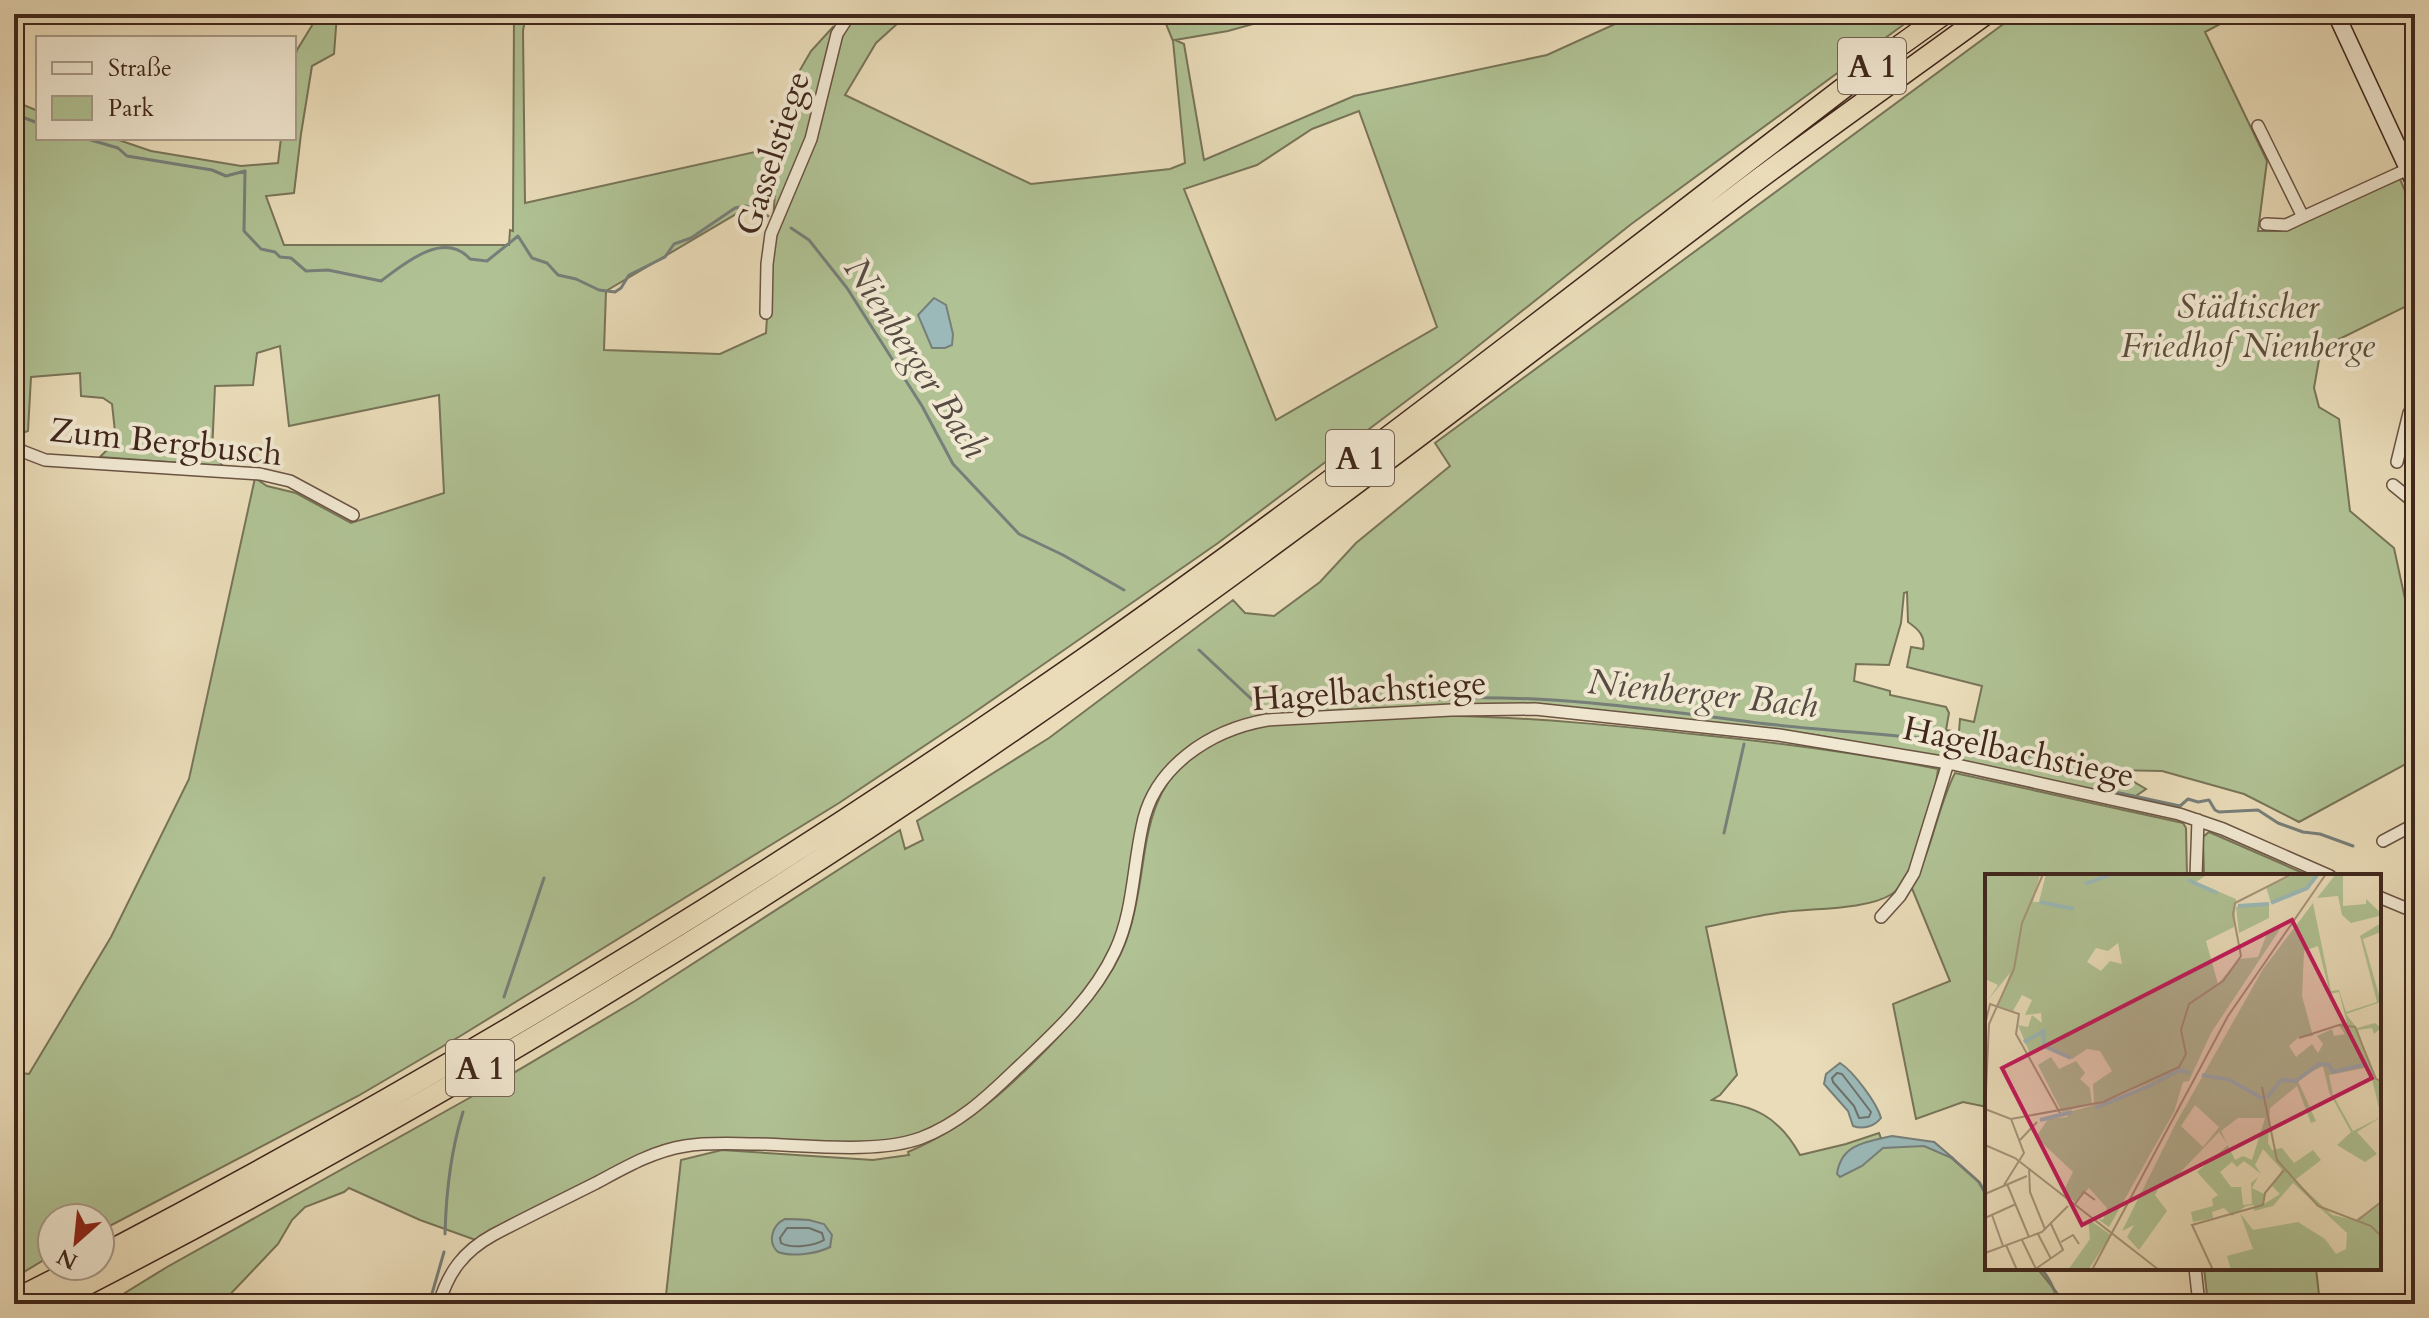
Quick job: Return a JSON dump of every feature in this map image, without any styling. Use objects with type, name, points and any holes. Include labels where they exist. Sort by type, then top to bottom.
[{"type":"highway","name":"A 1","points":[[49,1304],[203,1223],[481,1067],[728,918],[1269,525],[1944,14]]},
{"type":"highway","name":"A 1","points":[[116,1248],[469,1052],[1020,726],[1250,563],[1747,188],[1986,14]]},
{"type":"highway","points":[[14,1300],[49,1282]]},
{"type":"main road","points":[[2336,14],[2412,177]]},
{"type":"street","name":"Gasselstiege","points":[[766,313],[771,234],[811,139],[837,34],[850,14]]},
{"type":"street","points":[[2258,126],[2303,217]]},
{"type":"street","points":[[2266,224],[2286,225],[2412,177]]},
{"type":"street","points":[[2397,462],[2409,413],[2415,405]]},
{"type":"street","name":"Zum Bergbusch","points":[[14,448],[45,460],[260,474],[290,481],[353,515]]},
{"type":"street","points":[[2393,485],[2415,503]]},
{"type":"street","name":"Hagelbachstiege","points":[[439,1304],[449,1277],[471,1248],[652,1156],[701,1145],[887,1145],[922,1137],[972,1110],[1060,1026],[1098,981],[1122,933],[1142,826],[1157,787],[1179,761],[1202,744],[1227,730],[1267,720],[1451,710],[1535,709],[1779,735],[1948,763],[2198,820],[2325,874]]},
{"type":"street","points":[[1881,917],[1900,896],[1914,873],[1948,763]]},
{"type":"street","points":[[2196,874],[2198,820]]},
{"type":"street","points":[[2383,841],[2415,824]]},
{"type":"street","points":[[2381,898],[2415,912]]},
{"type":"street","points":[[2195,1270],[2199,1304]]},
{"type":"green space","points":[[319,14],[337,14],[334,54],[312,66],[294,193],[266,196],[284,245],[509,245],[510,230],[513,231],[514,14],[526,14],[523,31],[525,203],[787,145],[800,70],[811,51],[833,27],[840,33],[856,14],[908,14],[876,43],[845,95],[1031,184],[1170,169],[1185,163],[1173,41],[1162,14],[1289,14],[1228,31],[1175,40],[1184,44],[1204,160],[1354,96],[1547,55],[1637,14],[1918,14],[1630,225],[1458,362],[1218,543],[839,803],[358,1096],[116,1223],[116,1202],[36,1202],[36,1265],[14,1278],[14,1072],[29,1074],[111,937],[189,779],[255,478],[267,486],[296,493],[351,523],[444,493],[439,395],[289,426],[280,346],[257,353],[253,385],[215,386],[212,453],[223,466],[100,457],[116,441],[112,404],[103,398],[81,396],[80,373],[31,377],[28,431],[19,434],[24,444],[14,440],[14,101],[36,110],[36,140],[119,140],[151,151],[241,166],[278,163],[281,140],[296,140],[296,54]],"holes":[[[1359,111],[1437,327],[1276,420],[1184,189],[1257,165],[1312,129]],[[775,191],[766,333],[720,354],[604,350],[606,291]]]},
{"type":"green space","name":"Städtischer Friedhof Nienberge","points":[[2017,14],[2239,14],[2205,32],[2267,161],[2258,231],[2281,231],[2400,179],[2415,214],[2415,302],[2321,348],[2314,388],[2319,407],[2339,419],[2350,511],[2394,548],[2415,645],[2415,759],[2299,822],[2244,794],[2162,771],[2114,770],[2146,789],[2130,800],[1957,760],[1809,734],[1557,707],[1267,720],[1211,738],[1157,787],[1131,897],[1098,981],[972,1110],[902,1143],[722,1144],[668,1150],[481,1242],[420,1220],[349,1188],[305,1207],[292,1220],[278,1244],[221,1304],[107,1304],[635,1001],[900,830],[905,849],[923,840],[917,821],[1049,738],[1233,600],[1245,613],[1274,616],[1320,582],[1356,543],[1450,466],[1435,443]],"holes":[[[1907,592],[1908,622],[1920,633],[1924,644],[1923,649],[1911,647],[1907,667],[1982,686],[1974,722],[1960,719],[1959,732],[1946,730],[1949,713],[1946,707],[1890,695],[1890,691],[1854,681],[1856,664],[1889,665],[1901,623],[1904,593]]]},
{"type":"green space","points":[[1458,716],[1580,723],[1761,741],[1938,769],[1928,817],[1915,855],[1900,886],[1892,894],[1855,906],[1774,913],[1706,927],[1737,1075],[1712,1100],[1752,1109],[1764,1115],[1783,1130],[1800,1155],[1879,1133],[1882,1141],[1934,1142],[1979,1182],[1985,1192],[1985,1270],[2039,1270],[2066,1304],[665,1304],[681,1160],[722,1150],[873,1160],[909,1155],[908,1152],[972,1116],[1044,1052],[1111,972],[1130,929],[1155,808],[1180,767],[1201,748],[1224,736],[1254,727],[1288,721]],"holes":[[[785,1219],[809,1220],[830,1247],[792,1254]]]},
{"type":"green space","points":[[1955,773],[2183,823],[2186,828],[2187,874],[1985,874],[1985,1107],[1963,1102],[1916,1119],[1893,1004],[1950,981],[1911,886],[1924,859]]},
{"type":"green space","points":[[2209,832],[2305,874],[2204,874],[2203,837]]},
{"type":"green space","points":[[2204,1270],[2316,1270],[2320,1304],[2208,1304]]},
{"type":"water","points":[[934,298],[946,305],[953,334],[952,345],[945,348],[932,348],[918,315]]},
{"type":"water","points":[[1840,1063],[1858,1080],[1879,1112],[1881,1118],[1872,1125],[1861,1128],[1853,1126],[1848,1111],[1824,1084],[1826,1074]]},
{"type":"water","points":[[1892,1136],[1934,1142],[1954,1159],[1924,1146],[1883,1148],[1862,1166],[1840,1177],[1837,1174],[1839,1164],[1849,1150]]},
{"type":"water","points":[[785,1219],[824,1224],[832,1235],[830,1247],[804,1254],[778,1252],[772,1234]]},
{"type":"waterway","name":"Nienberger Bach","points":[[14,114],[36,122]]},
{"type":"waterway","name":"Nienberger Bach","points":[[91,140],[118,148],[127,156],[212,170],[226,176],[245,171],[244,231],[261,249],[291,258],[306,271],[328,270],[381,281],[413,258],[437,248],[460,251],[470,259],[487,261],[518,236],[532,258],[547,263],[558,275],[576,279],[599,290],[615,292],[629,275],[665,257],[674,244],[691,238],[735,208],[746,206],[768,216]]},
{"type":"waterway","name":"Nienberger Bach","points":[[791,228],[809,240],[847,288],[922,406],[953,464],[1019,534],[1124,590]]},
{"type":"waterway","name":"Nienberger Bach","points":[[1199,650],[1261,708],[1444,699]]},
{"type":"waterway","name":"Nienberger Bach","points":[[1454,698],[1568,701],[1946,741]]},
{"type":"waterway","name":"Nienberger Bach","points":[[1961,743],[2093,768],[2105,788]]},
{"type":"waterway","points":[[1724,833],[1744,744]]},
{"type":"waterway","name":"Nienberger Bach","points":[[2115,792],[2180,806],[2188,799],[2198,802],[2209,800],[2219,812],[2258,810],[2278,823],[2353,846]]},
{"type":"waterway","points":[[504,997],[544,878]]},
{"type":"waterway","points":[[445,1234],[450,1173],[463,1112]]},
{"type":"waterway","points":[[1952,1158],[1979,1182],[1985,1192]]},
{"type":"waterway","points":[[429,1304],[444,1252]]},
{"type":"waterway","points":[[2042,1270],[2062,1304]]}]
